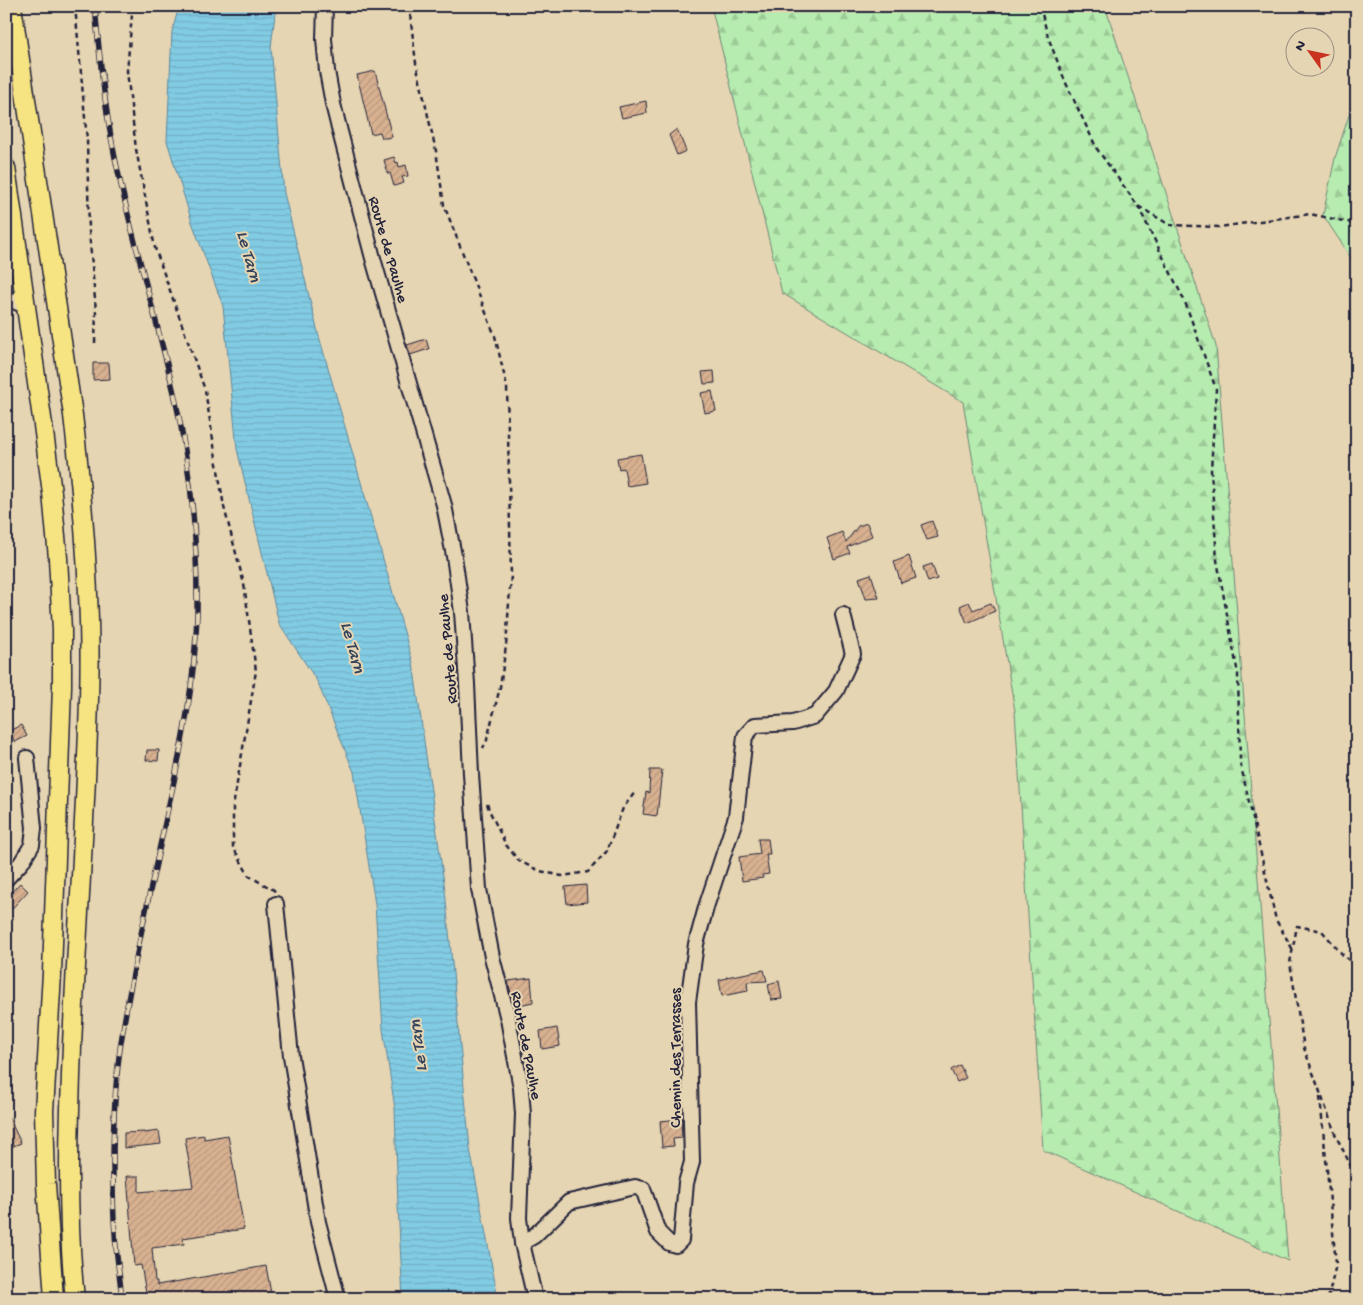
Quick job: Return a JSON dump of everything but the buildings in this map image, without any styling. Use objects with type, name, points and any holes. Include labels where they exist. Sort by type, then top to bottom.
[{"type":"main road","points":[[12,6],[73,415],[81,482],[90,620],[90,697],[68,1138],[75,1299]]},
{"type":"main road","points":[[6,168],[52,492],[62,630],[62,686],[52,973],[44,1111],[46,1184],[54,1299]]},
{"type":"street","name":"Route de Paulhe","points":[[324,6],[324,39],[335,114],[374,262],[444,505],[454,556],[462,612],[479,889],[492,957],[508,1019],[521,1088],[523,1114],[519,1218],[522,1243],[535,1299]]},
{"type":"street","points":[[6,297],[18,304],[26,303]]},
{"type":"street","name":"Chemin des Terrasses","points":[[522,1243],[534,1236],[569,1202],[635,1187],[643,1189],[658,1232],[669,1243],[676,1245],[681,1240],[686,1183],[692,1162],[688,1002],[696,944],[707,904],[736,817],[746,736],[754,725],[793,724],[815,716],[836,691],[853,654],[843,615]]},
{"type":"street","points":[[6,879],[21,863],[32,845],[34,828],[27,758]]},
{"type":"street","points":[[276,904],[290,1056],[318,1222],[338,1299]]},
{"type":"path","points":[[75,6],[87,140],[89,231],[96,311],[94,344]]},
{"type":"path","points":[[135,6],[132,15],[126,71],[136,149],[156,248],[205,390],[224,507],[244,584],[256,672],[233,806],[233,847],[250,876],[274,890],[276,904]]},
{"type":"path","points":[[409,6],[416,63],[436,151],[444,205],[494,336],[507,387],[511,575],[506,646],[500,687],[487,740],[471,774]]},
{"type":"path","points":[[1040,6],[1048,37],[1065,81],[1097,150],[1138,206],[1185,302],[1216,389],[1211,470],[1212,488],[1217,560],[1238,674],[1240,762],[1276,920],[1293,950]]},
{"type":"path","points":[[1138,206],[1170,225],[1219,227],[1310,214],[1357,224]]},
{"type":"path","points":[[485,796],[490,812],[506,845],[519,861],[540,871],[562,876],[588,872],[608,851],[623,808],[636,791]]},
{"type":"path","points":[[1357,967],[1343,955],[1322,931],[1297,926],[1290,963],[1304,1048],[1336,1136],[1357,1178]]},
{"type":"path","points":[[1320,1092],[1336,1264],[1328,1299]]},
{"type":"green space","points":[[711,6],[1105,6],[1216,346],[1288,1261],[1043,1150],[1015,711],[963,402],[782,293]]},
{"type":"green space","points":[[1357,91],[1357,267],[1323,215],[1335,158]]},
{"type":"water","name":"Le Tarn","points":[[179,6],[276,6],[271,47],[284,193],[318,333],[413,663],[445,890],[470,1149],[498,1299],[403,1299],[395,1109],[383,1029],[375,904],[354,772],[317,681],[279,623],[237,449],[223,306],[192,222],[167,141],[172,32]]},
{"type":"railway","points":[[95,6],[104,91],[114,155],[180,420],[192,503],[197,587],[196,639],[188,710],[133,973],[116,1081],[113,1192],[122,1299]]}]
